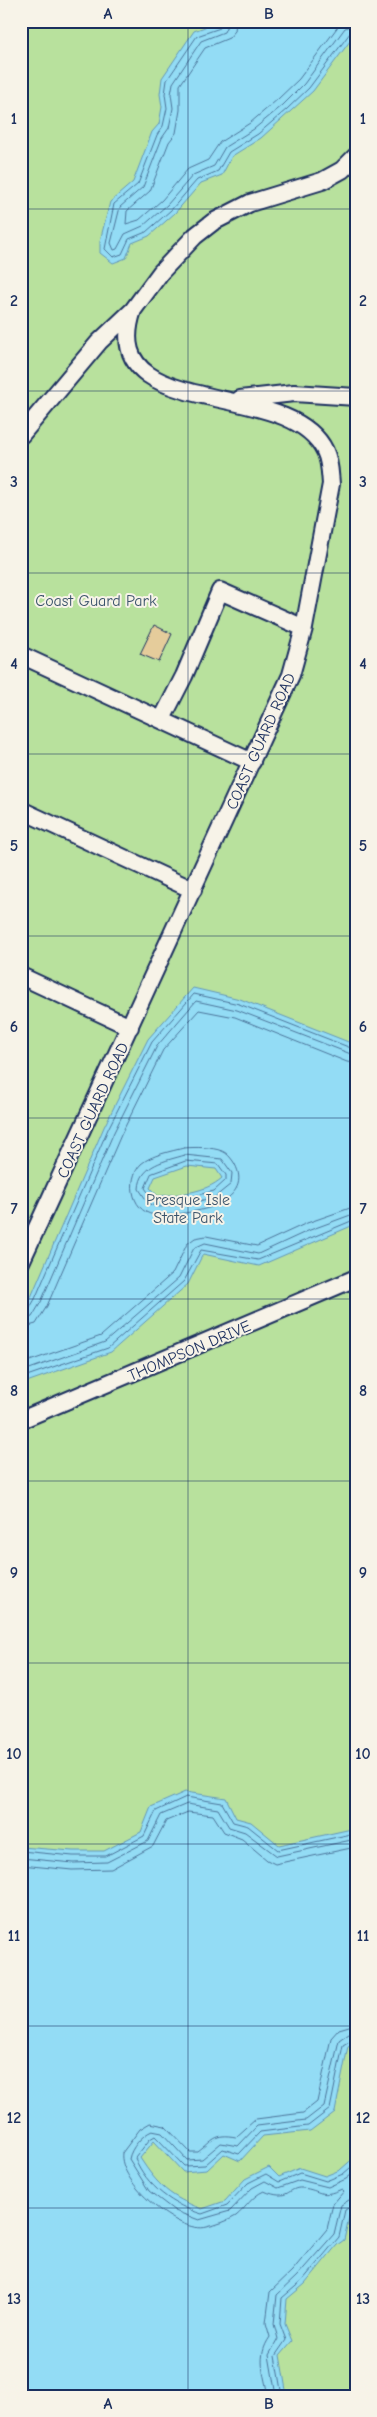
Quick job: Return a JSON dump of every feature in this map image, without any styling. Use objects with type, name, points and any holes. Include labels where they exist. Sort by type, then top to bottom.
[{"type":"street","name":"COAST GUARD ROAD","points":[[21,435],[99,342],[133,310],[144,292],[195,236],[213,222],[258,200],[322,181],[342,170],[356,156]]},
{"type":"street","name":"COAST GUARD ROAD","points":[[21,1262],[291,674],[304,628],[331,484],[329,466],[324,450],[311,433],[285,416],[230,400],[161,384],[134,364],[126,338],[133,310]]},
{"type":"street","points":[[230,400],[294,393],[356,397]]},
{"type":"street","points":[[162,719],[184,676],[220,591],[304,628]]},
{"type":"street","points":[[21,655],[252,762]]},
{"type":"street","points":[[21,810],[193,890]]},
{"type":"street","points":[[21,976],[130,1026]]},
{"type":"street","name":"THOMPSON DRIVE","points":[[21,1420],[356,1278]]},
{"type":"green space","name":"Presque Isle State Park","points":[[21,21],[356,21],[356,2396],[21,2396]]},
{"type":"water","points":[[221,21],[356,21],[356,33],[313,91],[261,138],[232,156],[222,175],[201,183],[175,213],[149,236],[132,243],[126,258],[113,263],[100,253],[100,241],[110,202],[133,182],[152,132],[159,124],[162,107],[160,94],[162,78],[194,31]]},
{"type":"water","points":[[193,988],[240,999],[356,1045],[356,1224],[259,1266],[203,1254],[188,1284],[111,1352],[21,1384],[21,1313],[31,1297],[104,1127],[148,1039]],"holes":[[[187,1166],[216,1169],[222,1178],[200,1190],[158,1196],[150,1188],[155,1177]]]},
{"type":"water","points":[[185,1792],[226,1798],[236,1818],[251,1822],[279,1845],[356,1828],[356,2041],[348,2046],[335,2112],[310,2131],[263,2136],[240,2161],[224,2154],[207,2170],[183,2172],[154,2141],[140,2158],[166,2190],[181,2200],[202,2209],[225,2201],[245,2179],[269,2167],[279,2177],[300,2168],[325,2176],[340,2170],[356,2156],[356,2208],[350,2212],[344,2240],[337,2245],[305,2284],[287,2299],[285,2324],[292,2341],[280,2355],[287,2396],[21,2396],[21,1847],[104,1851],[141,1832],[151,1807]]},
{"type":"building","points":[[154,625],[172,634],[159,662],[140,654]]},
{"type":"park label","name":"Coast Guard Park","points":[[96,600]]}]
